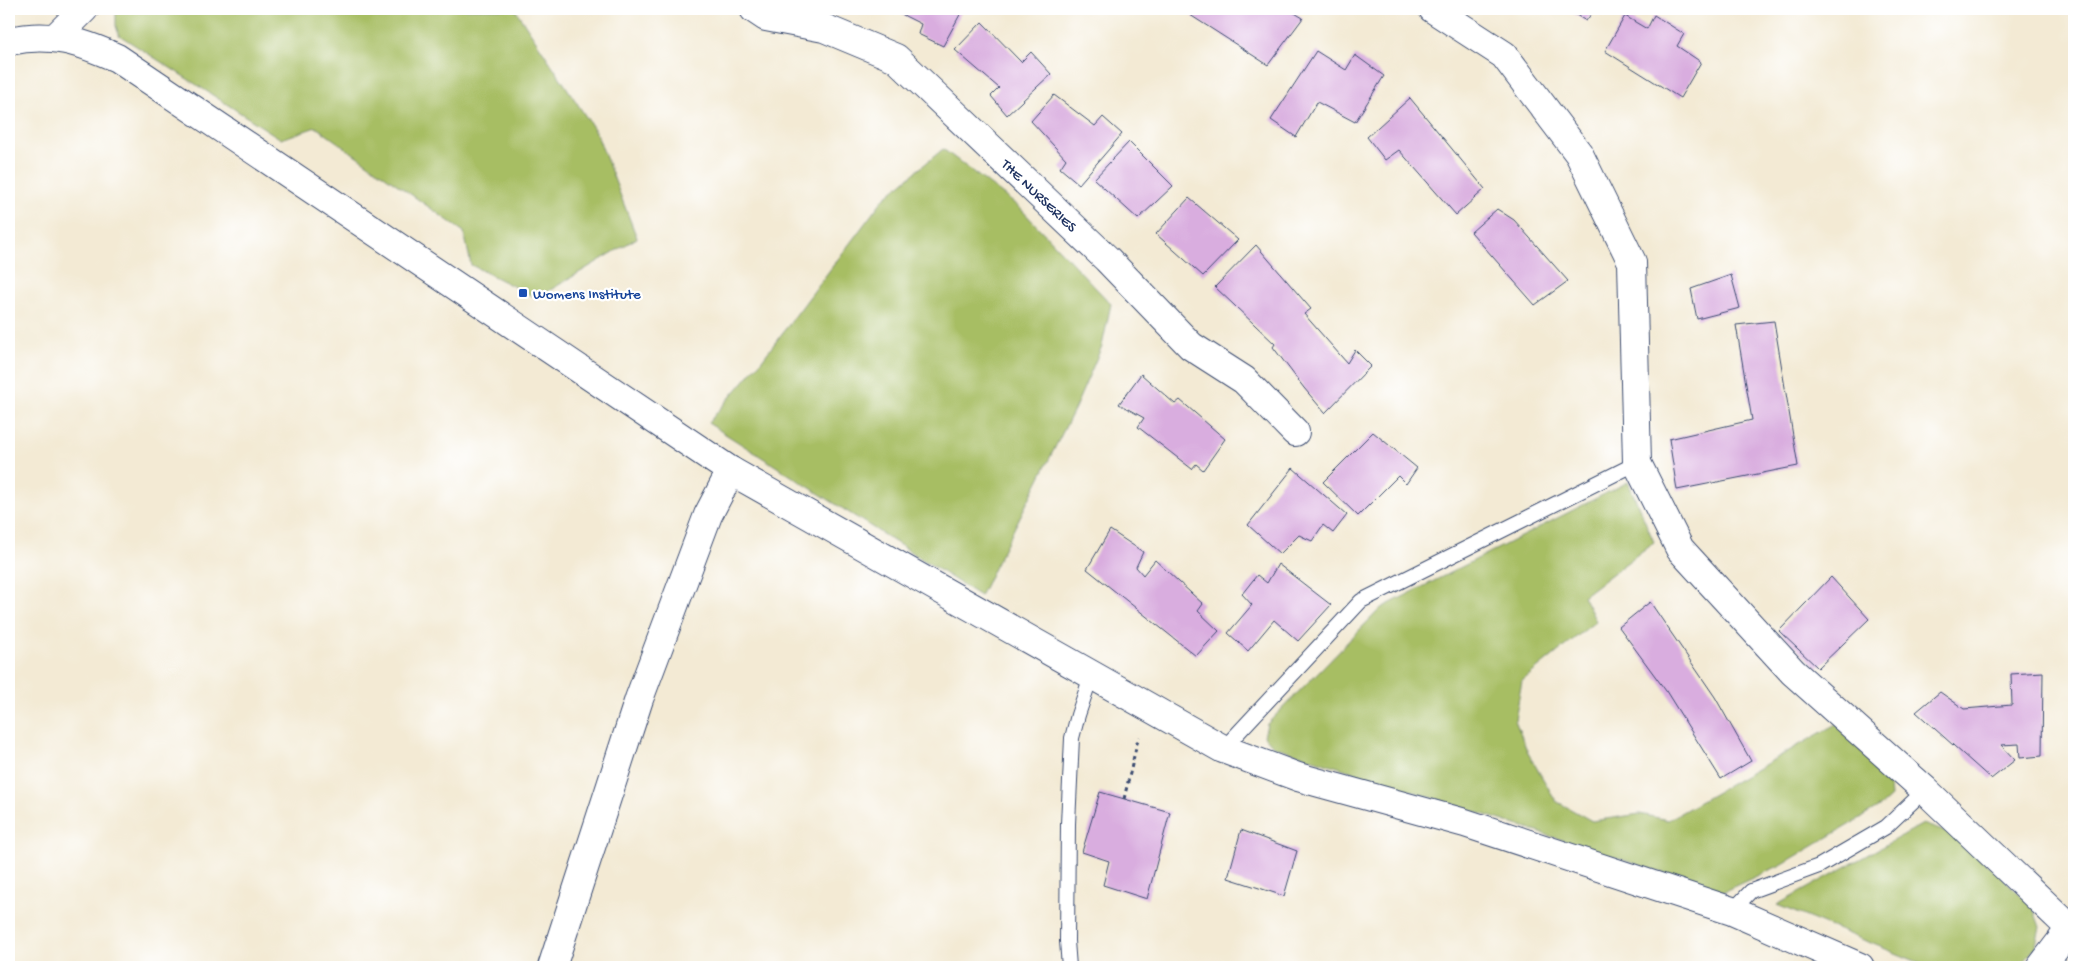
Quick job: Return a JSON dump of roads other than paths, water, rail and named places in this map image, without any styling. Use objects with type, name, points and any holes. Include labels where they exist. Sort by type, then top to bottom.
[{"type":"street","points":[[56,37],[84,9]]},
{"type":"street","name":"THE NURSERIES","points":[[754,9],[766,17],[824,28],[896,58],[1094,246],[1191,346],[1244,380],[1295,432]]},
{"type":"street","points":[[1433,9],[1504,55],[1580,154],[1632,262],[1637,463],[1680,549],[1793,672],[1925,790],[2072,931],[2041,967]]},
{"type":"street","points":[[9,42],[29,37],[56,37],[86,44],[117,58],[730,472],[1223,749],[1298,777],[1465,823],[1732,911],[1860,967]]},
{"type":"street","points":[[552,967],[639,699],[708,515],[730,472]]},
{"type":"lane","points":[[1223,749],[1361,601],[1637,463]]},
{"type":"lane","points":[[1069,967],[1067,940],[1068,824],[1072,738],[1091,676]]},
{"type":"lane","points":[[1732,911],[1751,891],[1818,866],[1886,827],[1925,790]]},
{"type":"place","name":"Womens Institute","points":[[523,293]]}]
